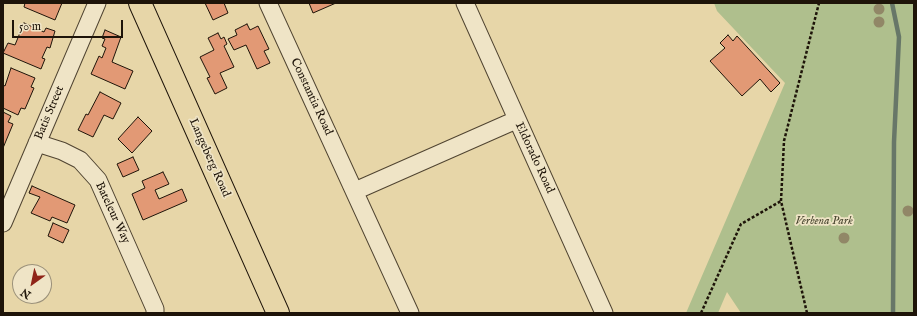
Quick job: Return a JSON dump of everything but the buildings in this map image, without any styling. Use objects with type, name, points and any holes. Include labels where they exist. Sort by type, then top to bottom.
[{"type":"main road","name":"Langeberg Road","points":[[140,3],[278,313]]},
{"type":"street","name":"Batis Street","points":[[3,223],[97,3]]},
{"type":"street","name":"Constantia Road","points":[[268,3],[410,313]]},
{"type":"street","name":"Eldorado Road","points":[[465,3],[516,120],[604,313]]},
{"type":"street","points":[[355,191],[516,120]]},
{"type":"street","name":"Bateleur Way","points":[[37,143],[62,151],[80,160],[98,180],[155,309],[155,313]]},
{"type":"path","points":[[806,313],[781,201],[784,141],[819,3]]},
{"type":"path","points":[[701,313],[741,224],[781,201]]},
{"type":"green space","name":"Verbena Park","points":[[714,3],[914,3],[914,313],[741,313],[727,292],[718,313],[686,313],[785,83],[717,11]]},
{"type":"waterway","points":[[892,3],[899,37],[894,142],[893,313]]}]
